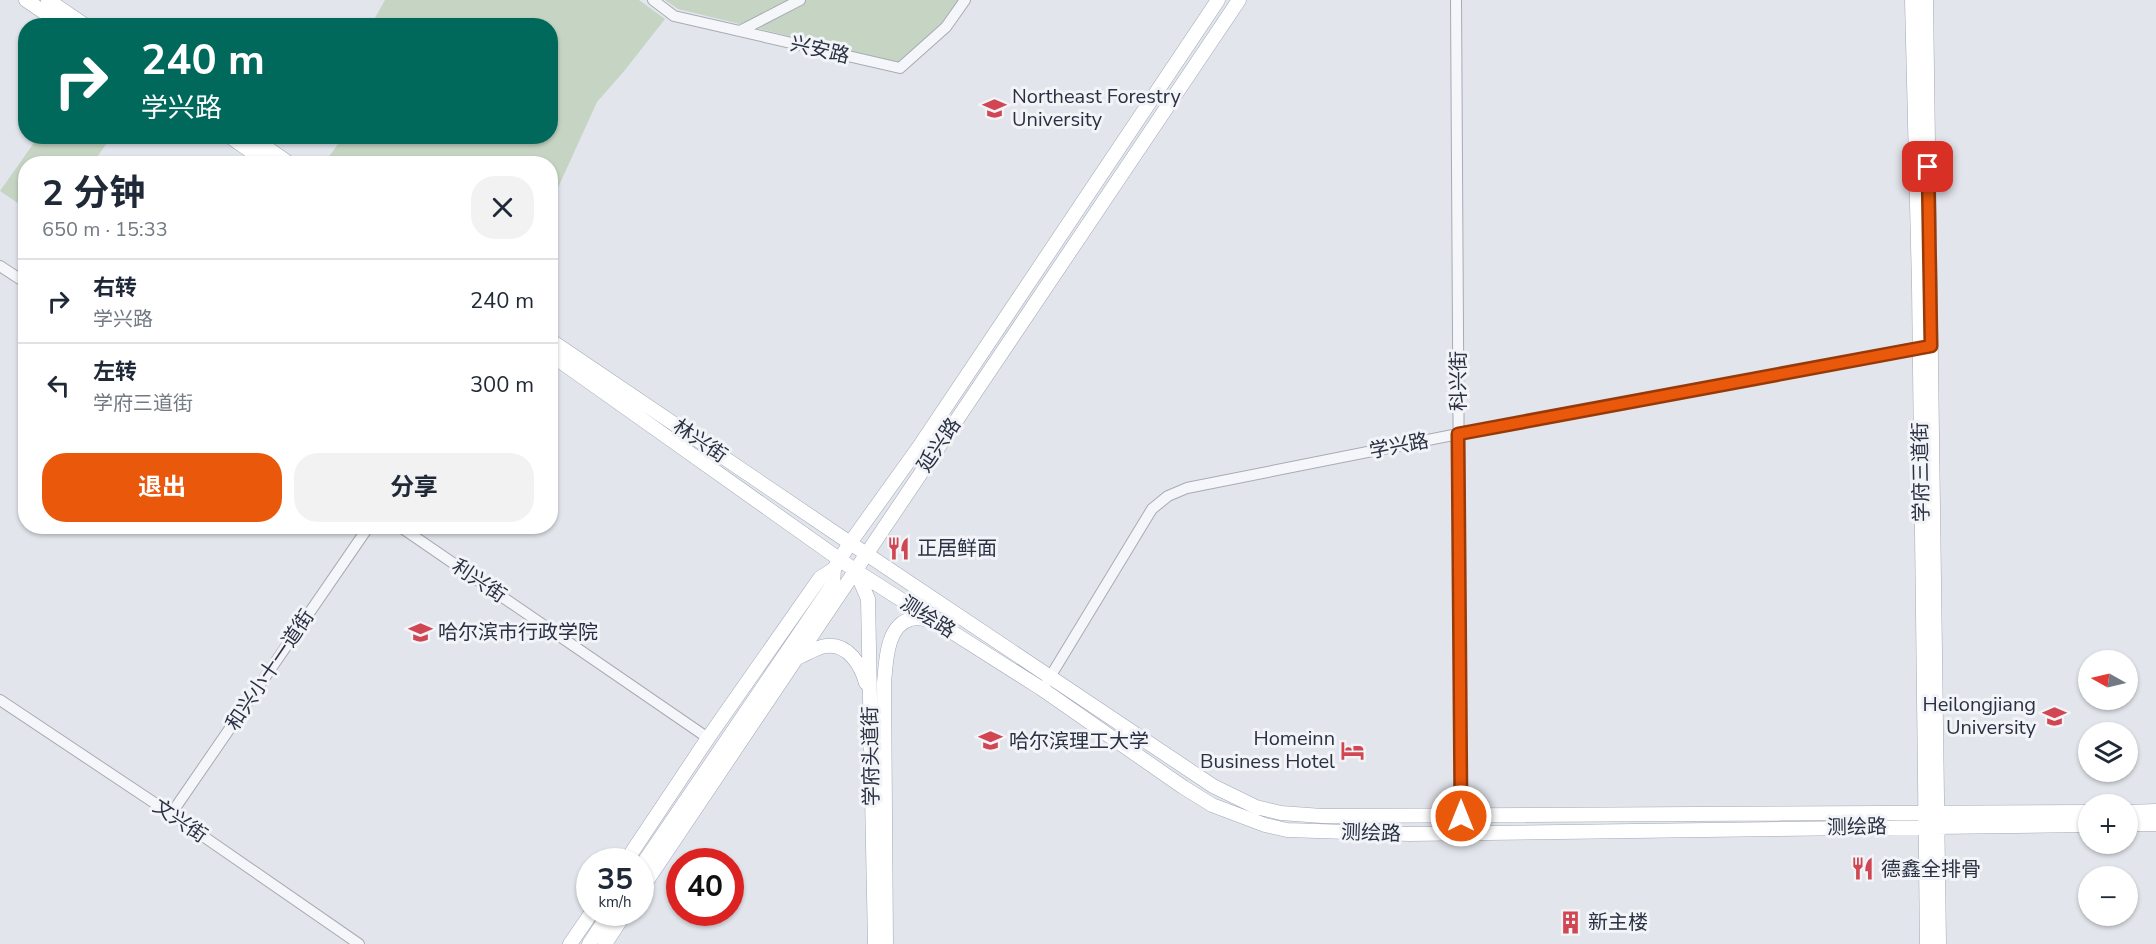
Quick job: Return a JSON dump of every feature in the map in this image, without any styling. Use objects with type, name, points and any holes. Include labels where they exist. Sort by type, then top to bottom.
[{"type":"main road","points":[[26,0],[52,18]]},
{"type":"main road","points":[[48,0],[74,18]]},
{"type":"main road","name":"延兴路","points":[[635,848],[820,578],[837,564],[921,444],[1218,0]]},
{"type":"main road","name":"延兴路","points":[[654,870],[1239,0]]},
{"type":"main road","name":"学府三道街","points":[[1912,0],[1925,346]]},
{"type":"main road","name":"学府三道街","points":[[1926,0],[1925,346],[1932,820],[1939,944]]},
{"type":"main road","points":[[240,144],[258,156]]},
{"type":"main road","points":[[261,144],[279,156]]},
{"type":"main road","name":"林兴街","points":[[558,345],[850,543]]},
{"type":"main road","name":"林兴街","points":[[558,360],[837,564]]},
{"type":"main road","name":"测绘路","points":[[850,543],[1213,786],[1256,807],[1281,813],[1322,816],[1932,820],[2078,825]]},
{"type":"main road","points":[[654,848],[833,585],[837,564]]},
{"type":"main road","name":"测绘路","points":[[837,564],[856,571],[1042,690],[1212,805],[1265,825],[1295,830],[1409,834],[1932,820],[2078,813]]},
{"type":"main road","name":"学府头道街","points":[[856,571],[868,599],[875,944]]},
{"type":"main road","name":"学府头道街","points":[[886,944],[883,693],[887,656],[898,626],[911,619],[933,620]]},
{"type":"main road","points":[[797,658],[829,645],[844,650],[854,657],[860,668],[870,700]]},
{"type":"main road","points":[[2138,812],[2156,811]]},
{"type":"main road","name":"学府三道街","points":[[1927,944],[1932,820]]},
{"type":"main road","points":[[2138,824],[2156,824]]},
{"type":"main road","points":[[570,944],[582,926]]},
{"type":"main road","points":[[589,944],[601,926]]},
{"type":"main road","points":[[605,944],[617,926]]},
{"type":"street","name":"兴安路","points":[[653,0],[674,16],[900,68],[946,27],[965,0]]},
{"type":"street","points":[[740,31],[800,0]]},
{"type":"street","name":"科兴街","points":[[1456,0],[1461,833]]},
{"type":"street","points":[[0,266],[18,278]]},
{"type":"street","name":"学兴路","points":[[1042,690],[1152,509],[1168,496],[1186,488],[1925,346]]},
{"type":"street","name":"和兴小十一道街","points":[[171,814],[364,534]]},
{"type":"street","name":"利兴街","points":[[411,534],[708,738]]},
{"type":"street","name":"文兴街","points":[[0,700],[171,814],[359,944]]},
{"type":"green space","points":[[385,0],[639,0],[665,19],[597,102],[558,188],[558,156],[329,156],[338,144],[558,144],[558,18],[375,18]]},
{"type":"green space","points":[[665,0],[958,0],[943,23],[899,63],[678,9]]},
{"type":"green space","points":[[33,144],[106,144],[98,156],[25,156]]},
{"type":"green space","points":[[18,165],[18,203],[0,191]]},
{"type":"place","name":"Northeast Forestry University","points":[[994,108]]},
{"type":"place","name":"正居鲜面","points":[[899,548]]},
{"type":"place","name":"哈尔滨市行政学院","points":[[420,632]]},
{"type":"place","name":"Heilongjiang University","points":[[2054,716]]},
{"type":"place","name":"哈尔滨理工大学","points":[[991,741]]},
{"type":"place","name":"Homeinn Business Hotel","points":[[1353,750]]},
{"type":"place","name":"德鑫全排骨","points":[[1863,869]]},
{"type":"place","name":"新主楼","points":[[1570,922]]},
{"type":"route","points":[[1461,816],[1458,434],[1931,346],[1928,167]]}]
